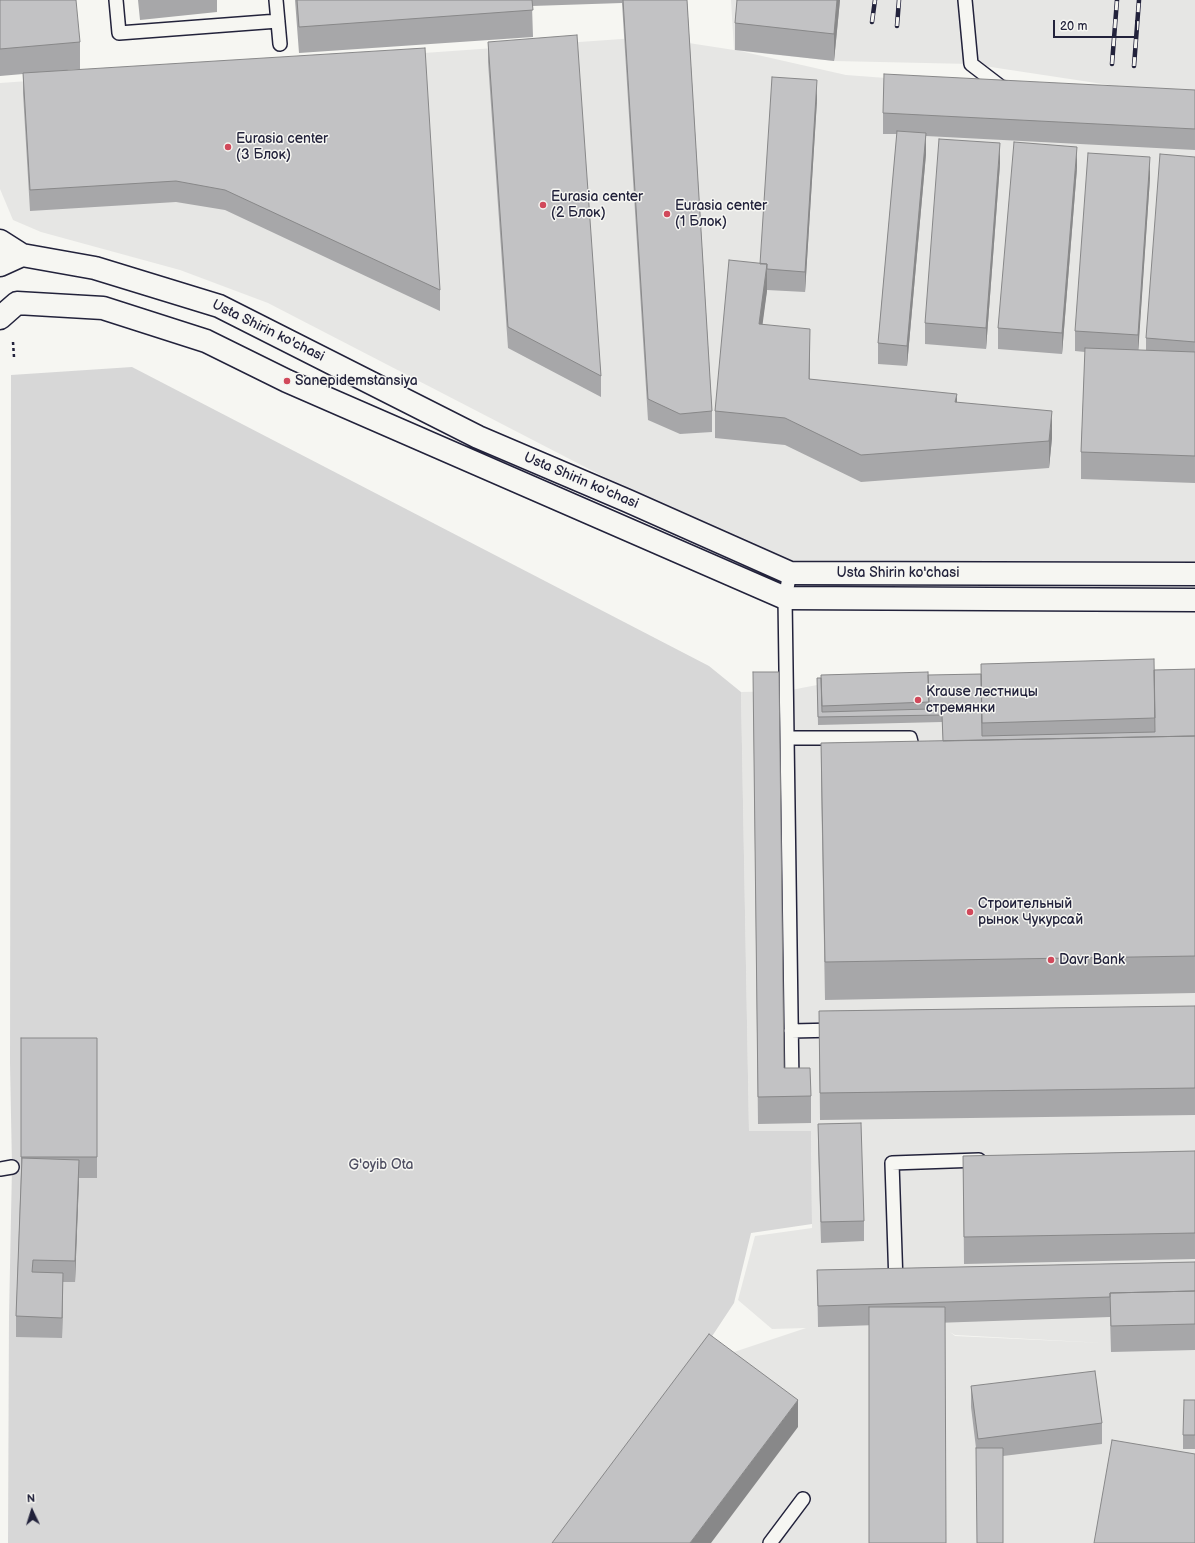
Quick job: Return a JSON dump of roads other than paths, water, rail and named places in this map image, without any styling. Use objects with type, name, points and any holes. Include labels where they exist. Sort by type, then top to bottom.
[{"type":"main road","name":"Usta Shirin ko'chasi","points":[[0,241],[22,256],[95,268],[219,306],[478,437],[628,501],[790,573],[1195,574]]},
{"type":"main road","points":[[0,264],[22,256]]},
{"type":"main road","name":"Usta Shirin ko'chasi","points":[[0,318],[8,299],[103,308],[206,341],[287,382],[784,598],[1195,600]]},
{"type":"lane","points":[[116,0],[119,33],[278,21]]},
{"type":"lane","points":[[276,0],[280,44]]},
{"type":"lane","points":[[965,0],[971,64],[1001,88],[1016,88]]},
{"type":"lane","points":[[790,573],[784,598],[792,1084]]},
{"type":"lane","points":[[787,738],[910,738],[918,772]]},
{"type":"lane","points":[[791,1031],[847,1030]]},
{"type":"lane","points":[[896,1284],[892,1162],[988,1160]]},
{"type":"lane","points":[[770,1543],[803,1499]]},
{"type":"railway","points":[[872,22],[875,0]]},
{"type":"railway","points":[[897,26],[899,0]]},
{"type":"railway","points":[[1112,64],[1117,0]]},
{"type":"railway","points":[[1134,66],[1139,0]]},
{"type":"place","name":"Eurasia center (3 Блок)","points":[[228,147]]},
{"type":"place","name":"Eurasia center (2 Блок)","points":[[543,205]]},
{"type":"place","name":"Eurasia center (1 Блок)","points":[[667,214]]},
{"type":"place","name":"Sanepidemstansiya","points":[[287,381]]},
{"type":"place","name":"Krause лестницы стремянки","points":[[918,700]]},
{"type":"place","name":"Строительный рынок Чукурсай","points":[[970,912]]},
{"type":"place","name":"Davr Bank","points":[[1051,960]]},
{"type":"park label","name":"G'oyib Ota","points":[[381,1165]]}]
